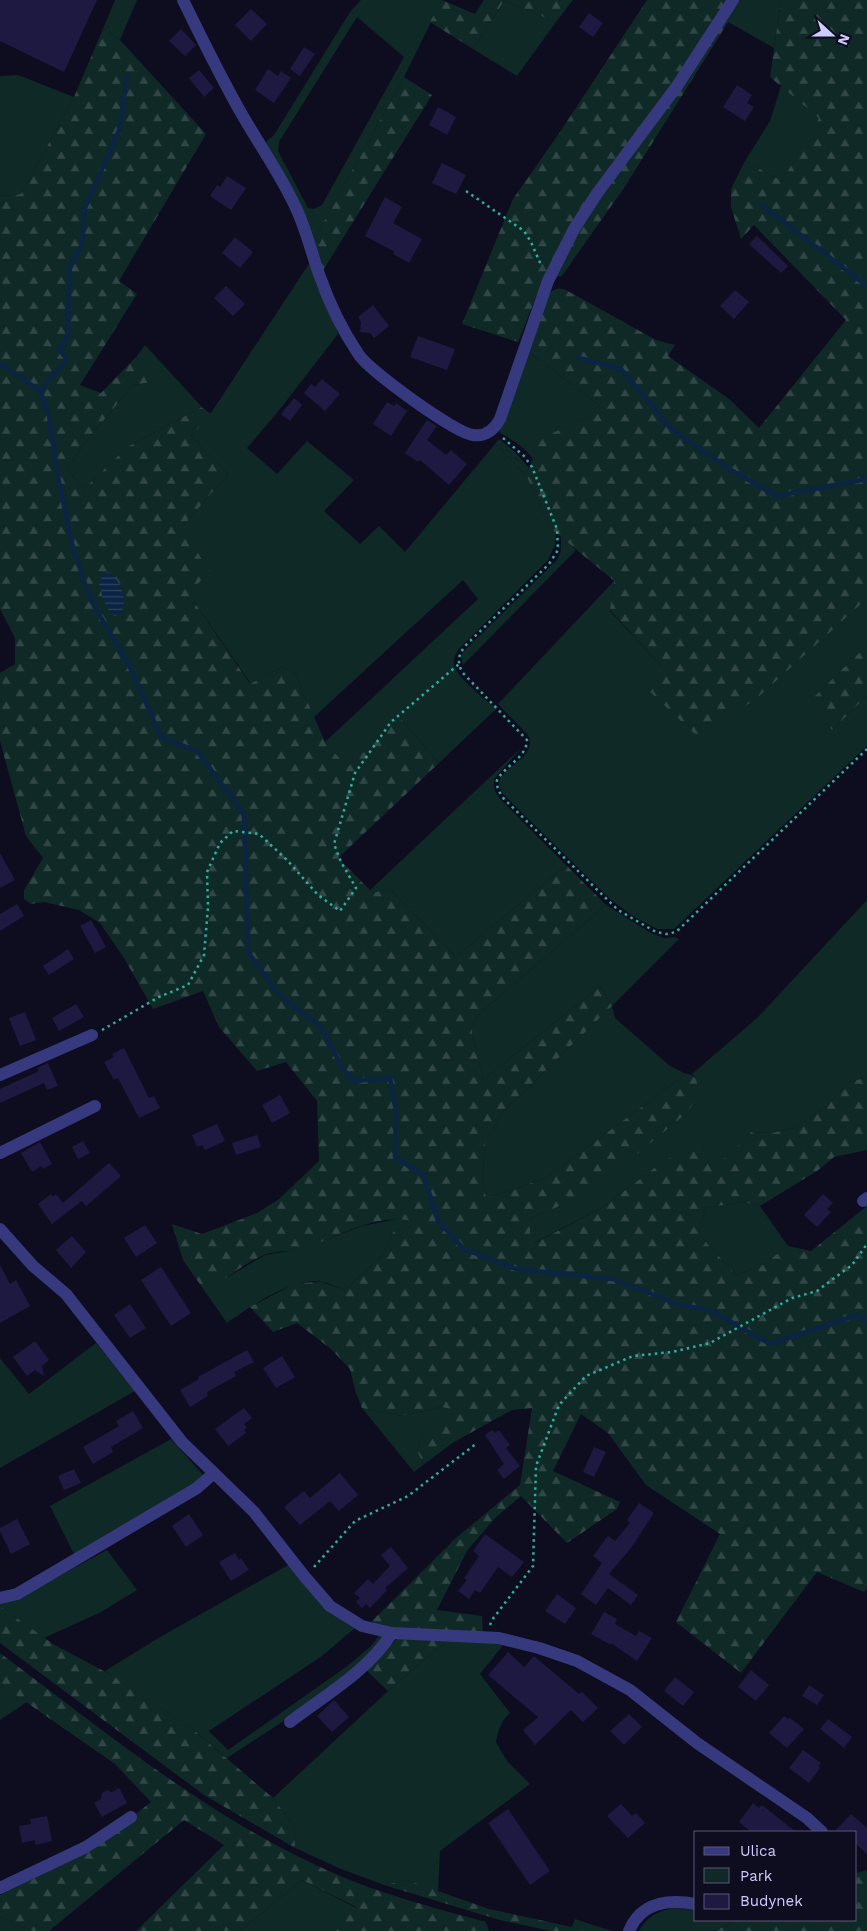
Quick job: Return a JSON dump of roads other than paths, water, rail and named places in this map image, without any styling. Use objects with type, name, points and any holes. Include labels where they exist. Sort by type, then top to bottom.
[{"type":"street","points":[[183,0],[243,116],[294,204],[302,221],[334,312],[361,358],[402,392],[453,427],[471,435],[485,434],[496,426],[505,406],[548,282],[574,229],[598,192],[677,86],[733,0]]},
{"type":"street","points":[[0,1074],[92,1035]]},
{"type":"street","points":[[0,1153],[94,1106]]},
{"type":"street","points":[[0,1230],[32,1266],[66,1294],[182,1442],[254,1512],[330,1606],[362,1626],[392,1633],[499,1638],[539,1648],[577,1661],[630,1690],[697,1743],[807,1818],[821,1831]]},
{"type":"street","points":[[0,1598],[17,1594],[197,1488],[214,1473]]},
{"type":"street","points":[[290,1722],[357,1672],[385,1644],[392,1633]]},
{"type":"street","points":[[0,1888],[86,1847],[131,1817]]},
{"type":"street","points":[[629,1931],[640,1913],[655,1904],[671,1901],[694,1904]]},
{"type":"water","points":[[109,572],[120,585],[124,602],[121,613],[115,616],[106,605],[99,582],[104,573]]},
{"type":"waterway","points":[[40,391],[67,360],[59,349],[67,338],[70,266],[82,245],[84,210],[120,128],[127,75]]},
{"type":"waterway","points":[[762,205],[867,286]]},
{"type":"waterway","points":[[579,358],[621,369],[672,430],[731,470],[777,496],[867,479]]},
{"type":"waterway","points":[[0,363],[40,391],[49,416],[58,477],[71,540],[85,584],[97,611],[129,665],[161,737],[197,751],[244,814],[248,952],[279,995],[321,1027],[343,1069],[354,1081],[390,1078],[396,1111],[395,1157],[424,1176],[438,1221],[464,1249],[516,1269],[613,1279],[681,1305],[710,1310],[770,1344],[857,1315],[867,1321]]}]
